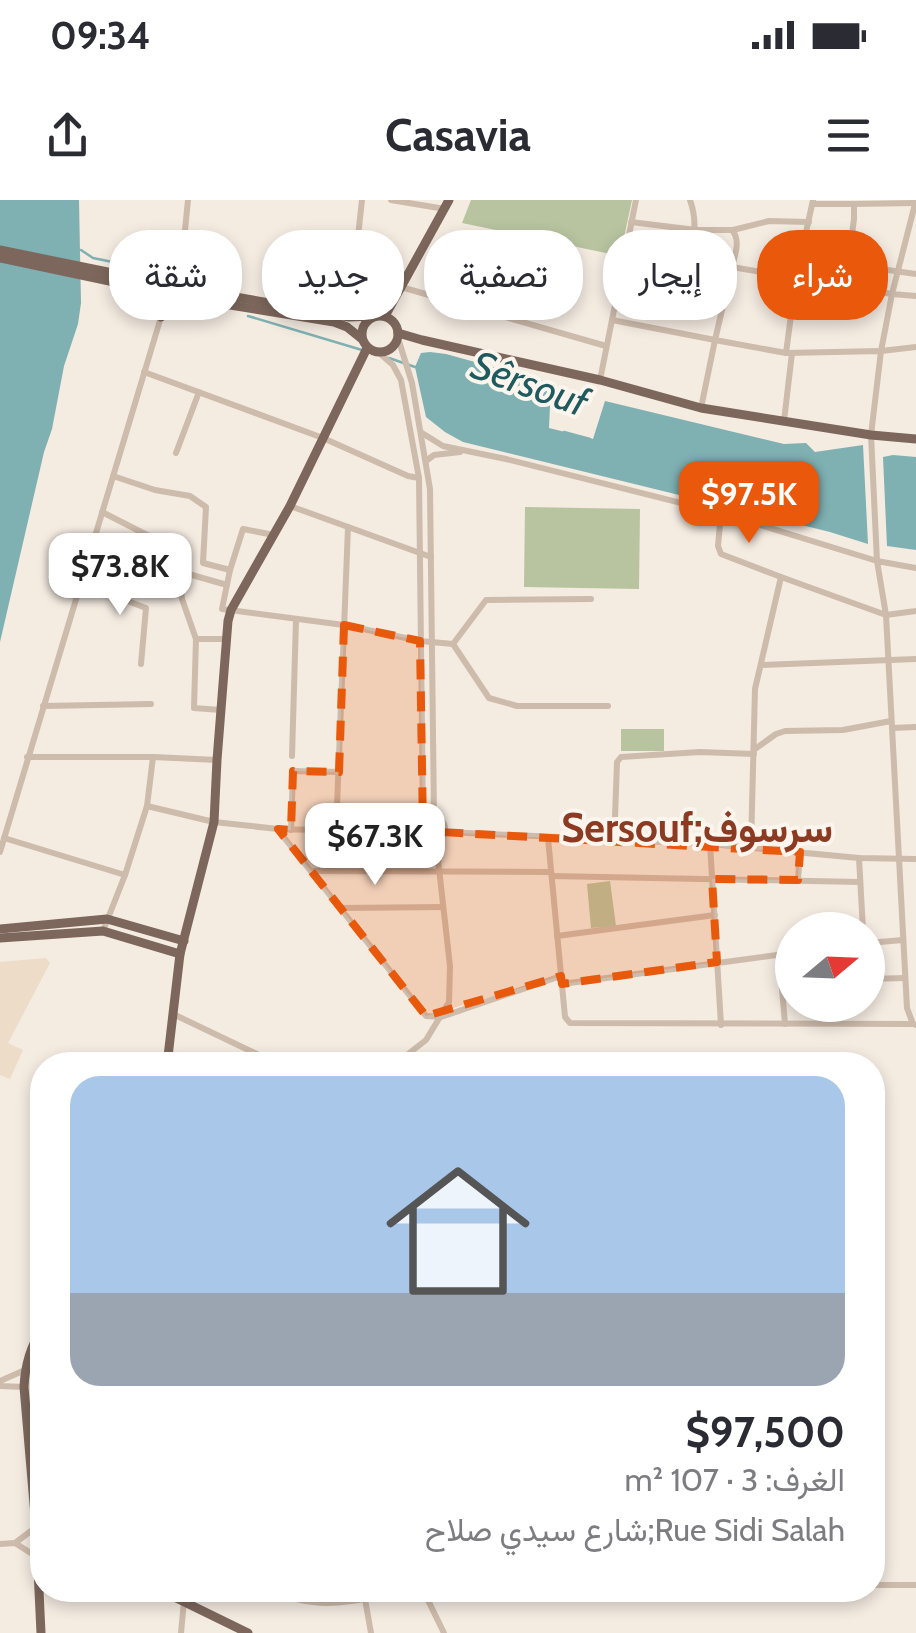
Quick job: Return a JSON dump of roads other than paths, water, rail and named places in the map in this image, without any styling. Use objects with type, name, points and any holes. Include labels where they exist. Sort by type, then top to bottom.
[{"type":"main road","points":[[404,282],[447,204]]},
{"type":"main road","points":[[0,250],[109,274]]},
{"type":"main road","points":[[0,258],[109,276]]},
{"type":"main road","points":[[242,303],[334,322],[358,320]]},
{"type":"main road","points":[[169,1052],[180,954],[214,822],[231,610],[290,506],[369,346],[364,323],[370,320]]},
{"type":"main road","points":[[348,322],[369,346],[389,350],[398,335],[394,322],[389,320]]},
{"type":"main road","points":[[398,335],[600,380],[701,408],[916,438]]},
{"type":"main road","points":[[0,928],[107,920],[184,941]]},
{"type":"main road","points":[[0,938],[102,931],[180,954]]},
{"type":"main road","points":[[30,1354],[24,1388],[30,1452]]},
{"type":"main road","points":[[39,1602],[40,1633]]},
{"type":"main road","points":[[196,1602],[248,1633]]},
{"type":"street","points":[[185,230],[188,200]]},
{"type":"street","points":[[348,322],[362,200]]},
{"type":"street","points":[[394,200],[447,204]]},
{"type":"street","points":[[629,230],[636,200]]},
{"type":"street","points":[[631,222],[696,230],[690,200]]},
{"type":"street","points":[[548,838],[565,1017],[570,1023],[915,1024],[907,1008],[889,661],[877,561],[872,434],[896,272],[912,231],[915,202],[813,202],[808,230]]},
{"type":"street","points":[[853,230],[854,204]]},
{"type":"street","points":[[732,230],[769,221],[810,222]]},
{"type":"street","points":[[888,271],[916,274]]},
{"type":"street","points":[[404,288],[606,346]]},
{"type":"street","points":[[888,293],[916,296]]},
{"type":"street","points":[[0,852],[160,320]]},
{"type":"street","points":[[600,380],[612,320],[788,353],[916,347]]},
{"type":"street","points":[[701,408],[719,320]]},
{"type":"street","points":[[784,421],[792,320]]},
{"type":"street","points":[[398,335],[411,378],[430,488],[434,816]]},
{"type":"street","points":[[369,346],[398,370],[419,478],[423,819],[418,833]]},
{"type":"street","points":[[144,372],[419,478]]},
{"type":"street","points":[[176,453],[199,392]]},
{"type":"street","points":[[422,433],[443,446],[722,513],[877,561],[916,568]]},
{"type":"street","points":[[426,462],[434,455],[471,452]]},
{"type":"street","points":[[113,476],[190,496],[206,507],[202,563],[230,570]]},
{"type":"street","points":[[290,506],[432,557]]},
{"type":"street","points":[[102,512],[154,538],[163,548],[175,548],[182,599],[196,639],[194,708],[221,710]]},
{"type":"street","points":[[722,513],[718,546],[721,554],[886,616],[916,611]]},
{"type":"street","points":[[336,832],[348,527]]},
{"type":"street","points":[[274,535],[244,529],[222,609],[453,644]]},
{"type":"street","points":[[178,571],[227,585]]},
{"type":"street","points":[[751,846],[755,688],[781,577]]},
{"type":"street","points":[[80,583],[146,608],[140,664]]},
{"type":"street","points":[[453,644],[486,600],[591,599]]},
{"type":"street","points":[[292,756],[296,620]]},
{"type":"street","points":[[196,639],[227,638]]},
{"type":"street","points":[[453,644],[489,698],[517,706],[608,706]]},
{"type":"street","points":[[761,665],[916,660]]},
{"type":"street","points":[[43,706],[150,704]]},
{"type":"street","points":[[615,818],[616,762],[621,757],[754,752],[786,731],[916,726]]},
{"type":"street","points":[[28,756],[217,760]]},
{"type":"street","points":[[102,931],[146,806],[153,757]]},
{"type":"street","points":[[291,830],[293,771],[339,772]]},
{"type":"street","points":[[146,806],[214,822],[278,829],[418,833],[427,842],[442,838],[442,820],[434,816],[423,819]]},
{"type":"street","points":[[278,829],[426,1016],[440,1017],[561,980],[775,955]]},
{"type":"street","points":[[445,832],[751,846],[859,858],[916,859]]},
{"type":"street","points":[[4,838],[124,875]]},
{"type":"street","points":[[411,1052],[426,1040],[449,1002],[451,988],[436,842]]},
{"type":"street","points":[[710,844],[721,1025]]},
{"type":"street","points":[[798,880],[800,852]]},
{"type":"street","points":[[859,858],[862,912]]},
{"type":"street","points":[[311,870],[860,882]]},
{"type":"street","points":[[341,908],[443,907]]},
{"type":"street","points":[[557,936],[714,914]]},
{"type":"street","points":[[902,915],[916,914]]},
{"type":"street","points":[[885,942],[903,940]]},
{"type":"street","points":[[885,979],[905,978]]},
{"type":"street","points":[[173,1014],[253,1052]]},
{"type":"street","points":[[0,1383],[25,1370]]},
{"type":"street","points":[[0,1383],[24,1388]]},
{"type":"street","points":[[0,1544],[15,1542],[30,1531]]},
{"type":"street","points":[[15,1542],[30,1552]]},
{"type":"street","points":[[885,1585],[916,1585]]},
{"type":"street","points":[[181,1633],[183,1602]]},
{"type":"street","points":[[303,1602],[333,1602]]},
{"type":"street","points":[[367,1602],[371,1633]]},
{"type":"street","points":[[429,1602],[444,1633]]},
{"type":"water","points":[[0,200],[79,200],[81,303],[0,642]]},
{"type":"water","points":[[421,353],[551,383],[549,428],[593,439],[605,401],[784,444],[806,443],[815,452],[863,445],[868,544],[463,442],[426,417],[415,367]]},
{"type":"water","points":[[883,457],[916,457],[916,550],[887,546]]},
{"type":"waterway","name":"Sêrsouf","points":[[81,250],[109,261]]},
{"type":"waterway","name":"Sêrsouf","points":[[248,316],[362,350]]},
{"type":"waterway","name":"Sêrsouf","points":[[389,358],[415,367]]},
{"type":"waterway","name":"Sêrsouf","points":[[564,432],[590,439]]},
{"type":"district","name":"Sersouf;سرسوف","points":[[697,827]]}]
